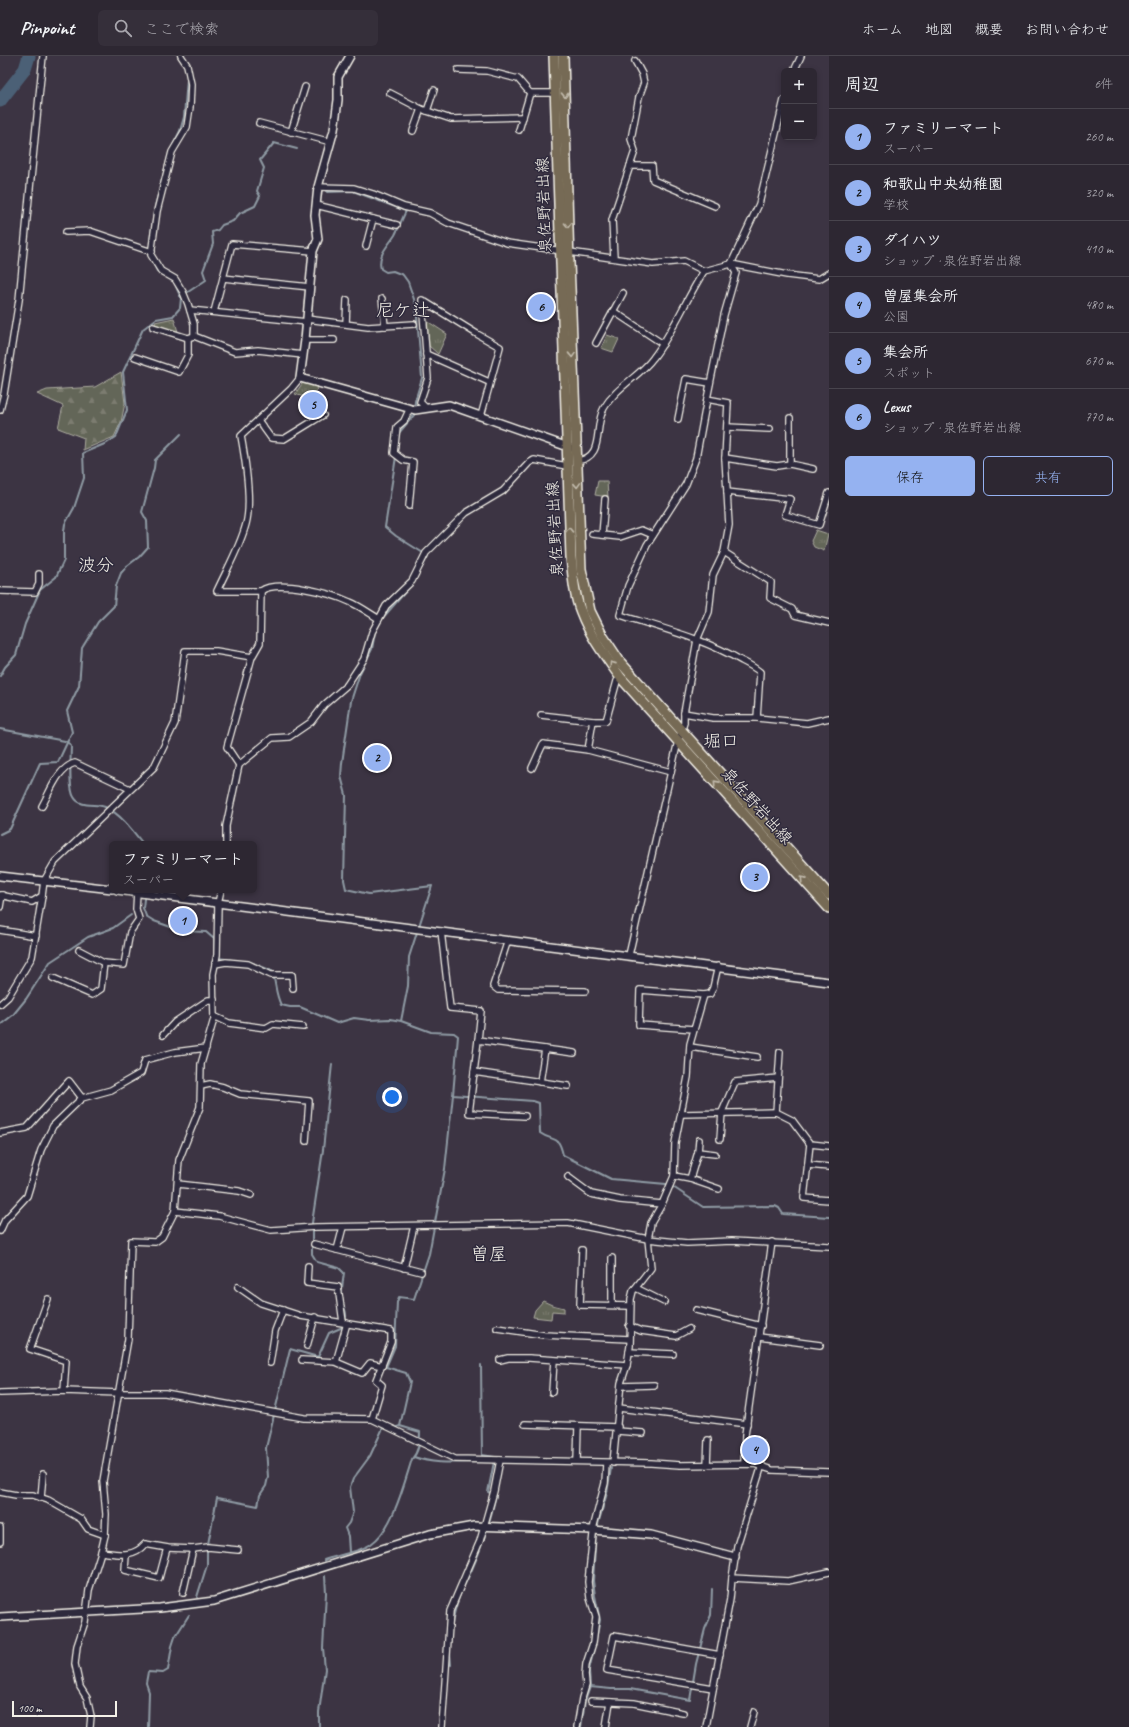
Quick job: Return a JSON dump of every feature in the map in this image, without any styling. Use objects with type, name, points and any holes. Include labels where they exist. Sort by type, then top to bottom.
[{"type":"main road","name":"泉佐野岩出線","points":[[554,56],[565,251]]},
{"type":"main road","name":"泉佐野岩出線","points":[[563,56],[565,251],[571,447],[567,466],[570,557],[580,612],[593,638],[621,678],[829,908]]},
{"type":"main road","name":"泉佐野岩出線","points":[[571,447],[576,461],[581,569],[590,611],[602,635],[620,662],[829,895]]},
{"type":"street","points":[[0,410],[4,394],[18,300],[43,56]]},
{"type":"street","points":[[135,357],[179,372],[188,355],[194,324],[190,310],[175,279],[161,271],[152,255],[157,211],[172,152],[187,127],[190,107],[191,84],[187,65],[181,56]]},
{"type":"street","points":[[350,56],[338,77],[338,100],[334,130],[318,188],[315,215],[318,239],[313,251],[300,378],[241,436],[246,464],[247,522],[217,591],[261,591],[266,588],[283,586],[325,594],[350,602],[379,619]]},
{"type":"street","points":[[795,68],[801,56]]},
{"type":"street","points":[[614,258],[612,220],[635,151],[631,138],[644,83],[642,74],[635,61]]},
{"type":"street","points":[[458,70],[487,71],[518,79],[530,93],[555,93]]},
{"type":"street","points":[[291,132],[305,87]]},
{"type":"street","points":[[427,111],[434,90]]},
{"type":"street","points":[[390,93],[421,109],[451,119],[523,117]]},
{"type":"street","points":[[519,130],[530,93]]},
{"type":"street","points":[[731,264],[758,204],[783,104]]},
{"type":"street","points":[[413,131],[421,109]]},
{"type":"street","points":[[259,123],[330,142]]},
{"type":"street","points":[[630,166],[652,166],[653,180],[715,206]]},
{"type":"street","points":[[318,188],[354,188],[404,207],[430,213],[448,223],[507,243],[653,264],[684,262],[704,271],[731,264],[787,275],[819,279],[829,273]]},
{"type":"street","points":[[316,205],[397,225]]},
{"type":"street","points":[[366,246],[373,219]]},
{"type":"street","points":[[66,232],[90,231],[152,252]]},
{"type":"street","points":[[214,312],[232,244],[313,251]]},
{"type":"street","points":[[731,264],[736,273],[724,315],[696,458],[686,484],[647,545],[628,586],[620,615],[697,640],[731,654],[760,672],[757,718]]},
{"type":"street","points":[[576,461],[588,458],[593,453],[597,445],[598,425],[604,408],[616,394],[652,359],[663,344],[672,331],[688,296],[704,271]]},
{"type":"street","points":[[223,278],[310,287]]},
{"type":"street","points":[[596,343],[622,293]]},
{"type":"street","points":[[382,299],[385,326]]},
{"type":"street","points":[[346,323],[347,300]]},
{"type":"street","points":[[426,408],[420,402],[428,378],[422,300],[477,334],[500,346],[481,416]]},
{"type":"street","points":[[190,310],[346,323],[368,327],[414,324]]},
{"type":"street","points":[[613,311],[663,344]]},
{"type":"street","points":[[153,327],[191,337],[235,352],[258,350],[303,355]]},
{"type":"street","points":[[305,340],[334,340]]},
{"type":"street","points":[[426,354],[489,382]]},
{"type":"street","points":[[300,378],[416,410],[450,405],[571,447]]},
{"type":"street","points":[[678,419],[686,379],[710,383]]},
{"type":"street","points":[[629,955],[680,730],[684,723],[684,713],[697,640],[709,612],[713,575],[724,552],[729,525],[725,458],[728,404],[707,399]]},
{"type":"street","points":[[410,408],[404,420],[397,427],[394,454],[403,460],[413,462],[410,506]]},
{"type":"street","points":[[258,420],[272,438],[284,439],[324,415]]},
{"type":"street","points":[[790,418],[790,464]]},
{"type":"street","points":[[726,427],[770,429]]},
{"type":"street","points":[[725,458],[777,466],[790,464],[813,469]]},
{"type":"street","points":[[226,841],[226,826],[239,765],[272,738],[288,737],[311,722],[324,705],[347,685],[364,659],[372,632],[386,606],[412,581],[426,554],[443,538],[466,512],[503,491],[529,462],[534,460],[567,466]]},
{"type":"street","points":[[726,492],[790,499],[785,515],[819,525],[829,493]]},
{"type":"street","points":[[602,535],[605,499]]},
{"type":"street","points":[[592,534],[620,538],[641,530],[653,535]]},
{"type":"street","points":[[724,552],[771,582],[770,598],[792,609],[795,615],[829,623]]},
{"type":"street","points":[[0,591],[36,592],[39,584],[39,574]]},
{"type":"street","points":[[239,765],[227,747],[252,657],[260,643],[261,591]]},
{"type":"street","points":[[0,1004],[8,997],[32,957],[44,881],[55,862],[130,788],[154,767],[175,723],[185,651],[216,651],[252,657]]},
{"type":"street","points":[[541,715],[606,721],[617,681],[621,678]]},
{"type":"street","points":[[684,713],[713,718],[757,718],[807,723],[829,718]]},
{"type":"street","points":[[588,750],[593,721]]},
{"type":"street","points":[[532,768],[544,744],[588,750],[671,772]]},
{"type":"street","points":[[42,806],[58,776],[67,765],[75,762],[130,788]]},
{"type":"street","points":[[0,876],[109,889]]},
{"type":"street","points":[[79,950],[104,963],[124,964],[130,932],[139,919],[136,909],[137,893]]},
{"type":"street","points":[[144,893],[718,966],[829,982]]},
{"type":"street","points":[[90,1727],[91,1716],[87,1698],[80,1687],[74,1664],[77,1646],[84,1628],[89,1590],[102,1552],[105,1535],[106,1514],[103,1481],[128,1339],[131,1241],[155,1242],[162,1237],[175,1211],[179,1160],[200,1107],[201,1064],[214,1016],[213,974],[216,960],[218,903],[220,893]]},
{"type":"street","points":[[0,907],[1,895],[32,902],[42,896]]},
{"type":"street","points":[[0,930],[36,936]]},
{"type":"street","points":[[442,931],[450,1008],[481,1011],[470,1113],[525,1116]]},
{"type":"street","points":[[508,940],[493,986],[498,990],[585,991]]},
{"type":"street","points":[[216,960],[248,964],[271,975],[292,975],[293,988]]},
{"type":"street","points":[[53,978],[92,995],[101,989],[104,963]]},
{"type":"street","points":[[694,1029],[639,1025],[640,990],[704,995],[710,994],[713,988],[718,966]]},
{"type":"street","points":[[613,1463],[621,1386],[629,1352],[630,1306],[633,1291],[651,1268],[648,1239],[651,1223],[662,1204],[674,1176],[675,1143],[688,1077],[690,1047],[704,995]]},
{"type":"street","points":[[163,1035],[175,1022],[208,1000],[214,1000]]},
{"type":"street","points":[[214,1016],[230,1023],[266,1028],[273,1024],[303,1027]]},
{"type":"street","points":[[478,1040],[574,1053]]},
{"type":"street","points":[[690,1047],[756,1056]]},
{"type":"street","points":[[0,1231],[5,1220],[27,1196],[41,1150],[52,1126],[82,1098],[111,1090],[141,1073],[145,1060],[175,1052],[206,1048]]},
{"type":"street","points":[[540,1082],[545,1049]]},
{"type":"street","points":[[776,1112],[780,1052]]},
{"type":"street","points":[[474,1072],[568,1086]]},
{"type":"street","points":[[720,1139],[722,1112],[735,1082],[778,1078]]},
{"type":"street","points":[[0,1133],[27,1128],[68,1081],[82,1098]]},
{"type":"street","points":[[201,1086],[210,1084],[223,1087],[240,1094],[309,1101],[306,1141]]},
{"type":"street","points":[[681,1114],[776,1112],[792,1120],[810,1144],[804,1198],[829,1200]]},
{"type":"street","points":[[690,1179],[700,1140]]},
{"type":"street","points":[[810,1144],[829,1146]]},
{"type":"street","points":[[698,1152],[715,1154]]},
{"type":"street","points":[[808,1165],[829,1167]]},
{"type":"street","points":[[674,1176],[690,1179],[719,1188]]},
{"type":"street","points":[[568,1177],[591,1194],[620,1200],[662,1204]]},
{"type":"street","points":[[178,1184],[239,1191],[251,1195]]},
{"type":"street","points":[[175,1211],[219,1216],[271,1230],[342,1227],[568,1223],[648,1239],[687,1243],[732,1240],[829,1246]]},
{"type":"street","points":[[404,1268],[414,1226]]},
{"type":"street","points":[[337,1250],[342,1227]]},
{"type":"street","points":[[744,1464],[747,1424],[772,1242]]},
{"type":"street","points":[[314,1244],[421,1272]]},
{"type":"street","points":[[582,1250],[580,1305],[630,1306]]},
{"type":"street","points":[[612,1258],[612,1306]]},
{"type":"street","points":[[308,1266],[307,1283],[338,1287],[345,1322],[336,1362]]},
{"type":"street","points":[[238,1287],[261,1303],[301,1316],[345,1322],[391,1331],[391,1342],[376,1380],[382,1385],[372,1419]]},
{"type":"street","points":[[636,1288],[664,1302]]},
{"type":"street","points":[[48,1299],[30,1349],[66,1361],[64,1391]]},
{"type":"street","points":[[270,1363],[275,1331],[283,1310]]},
{"type":"street","points":[[696,1310],[761,1326]]},
{"type":"street","points":[[307,1346],[315,1317]]},
{"type":"street","points":[[629,1326],[641,1331],[676,1336],[689,1329]]},
{"type":"street","points":[[497,1328],[544,1335],[629,1339]]},
{"type":"street","points":[[760,1337],[820,1345]]},
{"type":"street","points":[[629,1352],[673,1354]]},
{"type":"street","points":[[500,1360],[508,1358],[627,1365]]},
{"type":"street","points":[[302,1360],[336,1362],[362,1373],[370,1363],[382,1366]]},
{"type":"street","points":[[552,1392],[554,1360]]},
{"type":"street","points":[[621,1386],[654,1385]]},
{"type":"street","points":[[0,1393],[64,1391],[165,1393],[304,1418],[372,1419],[455,1459],[707,1465],[744,1464],[762,1466],[772,1470],[829,1472]]},
{"type":"street","points":[[619,1408],[747,1424]]},
{"type":"street","points":[[525,1424],[578,1426],[643,1433]]},
{"type":"street","points":[[577,1461],[578,1426]]},
{"type":"street","points":[[707,1465],[708,1440]]},
{"type":"street","points":[[442,1727],[450,1611],[475,1556],[494,1491],[500,1460]]},
{"type":"street","points":[[577,1727],[586,1685],[586,1664],[593,1643],[596,1617],[590,1598],[588,1582],[593,1530],[606,1483],[606,1463]]},
{"type":"street","points":[[706,1727],[730,1598],[735,1556],[762,1466]]},
{"type":"street","points":[[42,1498],[43,1474]]},
{"type":"street","points":[[0,1492],[16,1495],[33,1495],[42,1498],[81,1519],[88,1529],[105,1535]]},
{"type":"street","points":[[0,1617],[174,1607],[214,1601],[430,1534],[461,1528],[484,1526],[593,1530],[651,1535],[735,1556]]},
{"type":"street","points":[[0,1528],[0,1542]]},
{"type":"street","points":[[102,1552],[126,1555],[140,1551],[146,1544],[167,1548],[208,1547],[238,1550]]},
{"type":"street","points":[[126,1555],[125,1570],[159,1578],[167,1548]]},
{"type":"street","points":[[183,1592],[194,1548]]},
{"type":"street","points":[[732,1578],[779,1582],[829,1572]]},
{"type":"street","points":[[713,1688],[607,1670],[614,1636],[720,1655]]},
{"type":"street","points":[[591,1701],[634,1703],[683,1713]]},
{"type":"street","points":[[606,1727],[610,1702]]},
{"type":"street","points":[[750,1727],[754,1712]]},
{"type":"green space","points":[[174,318],[178,332],[155,324],[155,322]]},
{"type":"green space","points":[[427,321],[447,334],[438,354],[429,346]]},
{"type":"green space","points":[[607,335],[619,339],[613,352],[601,348]]},
{"type":"green space","points":[[121,372],[125,403],[121,422],[114,437],[83,450],[84,438],[58,428],[63,406],[37,394],[47,390],[95,387]]},
{"type":"green space","points":[[304,381],[318,385],[313,400],[295,394]]},
{"type":"green space","points":[[598,481],[607,481],[608,497],[595,495]]},
{"type":"green space","points":[[816,530],[828,534],[824,551],[814,547],[811,541]]},
{"type":"green space","points":[[543,1301],[564,1308],[564,1312],[552,1311],[551,1319],[533,1317],[535,1310]]},
{"type":"green space","points":[[748,1439],[764,1441],[762,1461],[746,1459]]},
{"type":"waterway","points":[[0,101],[25,69],[29,56]]},
{"type":"waterway","points":[[150,241],[155,206],[169,153],[180,131],[184,117],[187,79]]},
{"type":"waterway","points":[[185,294],[206,280],[203,271],[213,244],[212,232],[218,230],[222,225],[233,221],[240,213],[255,206],[260,196],[257,191],[264,168],[260,160],[274,143],[297,149]]},
{"type":"waterway","points":[[327,192],[353,191],[406,211],[395,235],[382,255],[380,264],[381,269],[386,272],[393,271],[403,275],[408,282],[416,305],[422,378],[415,401],[414,415],[398,434]]},
{"type":"waterway","points":[[153,263],[157,271],[161,273]]},
{"type":"waterway","points":[[0,676],[5,667],[16,655],[25,624],[40,590],[56,577],[64,560],[65,524],[74,508],[84,478],[83,453],[107,443],[116,437],[127,410],[123,372],[143,329],[156,319],[173,316],[180,308],[181,298],[174,282]]},
{"type":"waterway","points":[[0,834],[10,829],[40,763],[58,762],[72,732],[67,711],[79,686],[82,648],[98,622],[114,606],[116,586],[121,573],[148,547],[147,521],[142,512],[155,460],[181,434]]},
{"type":"waterway","points":[[398,444],[385,527],[396,536],[428,556],[421,569]]},
{"type":"waterway","points":[[401,1021],[408,986],[409,957],[432,886],[369,894],[346,889],[344,880],[346,795],[341,776],[351,701],[360,673],[372,649],[375,632],[381,620],[413,583]]},
{"type":"waterway","points":[[0,729],[65,741],[71,745],[70,780],[74,797],[80,803],[101,806],[111,810],[126,823],[141,841]]},
{"type":"waterway","points":[[144,899],[143,908],[146,916],[154,921],[182,931],[206,932],[214,939],[214,957]]},
{"type":"waterway","points":[[0,1025],[13,1015],[26,999],[50,962],[88,937],[113,928],[131,915]]},
{"type":"waterway","points":[[218,958],[240,961]]},
{"type":"waterway","points":[[248,961],[272,971],[281,1005],[300,1007],[337,1023],[354,1018],[369,1020],[390,1019],[401,1021],[431,1032],[454,1033],[458,1036],[453,1095],[533,1101],[539,1103],[540,1133],[557,1141],[563,1155],[611,1179],[666,1184],[703,1207],[775,1206],[779,1208],[783,1214],[829,1217]]},
{"type":"waterway","points":[[197,1597],[207,1565],[207,1549],[217,1498],[258,1506],[260,1495],[266,1486],[268,1477],[266,1448],[290,1349],[318,1357],[329,1333],[343,1327],[346,1318],[342,1299],[344,1273],[339,1268],[317,1262],[312,1254],[312,1223],[323,1150],[332,1064]]},
{"type":"waterway","points":[[394,1428],[400,1426],[410,1382],[406,1373],[386,1367],[395,1346],[397,1302],[399,1297],[414,1299],[429,1254],[445,1169],[453,1095]]},
{"type":"waterway","points":[[481,1365],[482,1456]]},
{"type":"waterway","points":[[324,1561],[367,1547],[379,1537],[386,1528],[397,1505],[412,1459],[418,1450],[419,1443],[420,1432],[400,1426]]},
{"type":"waterway","points":[[349,1552],[348,1536],[345,1528],[349,1523],[353,1512],[350,1487],[353,1479],[370,1456],[383,1428],[386,1428]]},
{"type":"waterway","points":[[464,1586],[483,1542],[496,1495],[488,1492],[495,1457],[482,1455]]},
{"type":"waterway","points":[[414,1457],[422,1460],[439,1462],[481,1462]]},
{"type":"waterway","points":[[596,1639],[600,1620],[593,1581],[596,1531],[607,1493],[611,1468]]},
{"type":"waterway","points":[[319,1727],[319,1712],[325,1669],[323,1648],[326,1593],[325,1576]]},
{"type":"waterway","points":[[590,1687],[630,1689],[690,1700],[696,1664],[705,1629],[711,1615],[712,1589]]},
{"type":"waterway","points":[[451,1665],[450,1646],[452,1628],[455,1610],[461,1592]]},
{"type":"waterway","points":[[148,1727],[149,1692],[146,1683],[148,1672],[163,1673],[168,1670],[175,1637],[189,1615]]},
{"type":"waterway","points":[[581,1727],[585,1701],[590,1687],[589,1670],[594,1649]]},
{"type":"place","name":"Lexus","points":[[541,307]]},
{"type":"place","name":"集会所","points":[[313,405]]},
{"type":"place","name":"和歌山中央幼稚園","points":[[377,758]]},
{"type":"place","name":"ダイハツ","points":[[755,877]]},
{"type":"place","name":"ファミリーマート","points":[[183,921]]},
{"type":"place","name":"曽屋集会所","points":[[755,1450]]},
{"type":"district","name":"尼ケ辻","points":[[403,310]]},
{"type":"district","name":"波分","points":[[96,565]]},
{"type":"district","name":"堀口","points":[[721,741]]},
{"type":"district","name":"曽屋","points":[[489,1254]]}]
